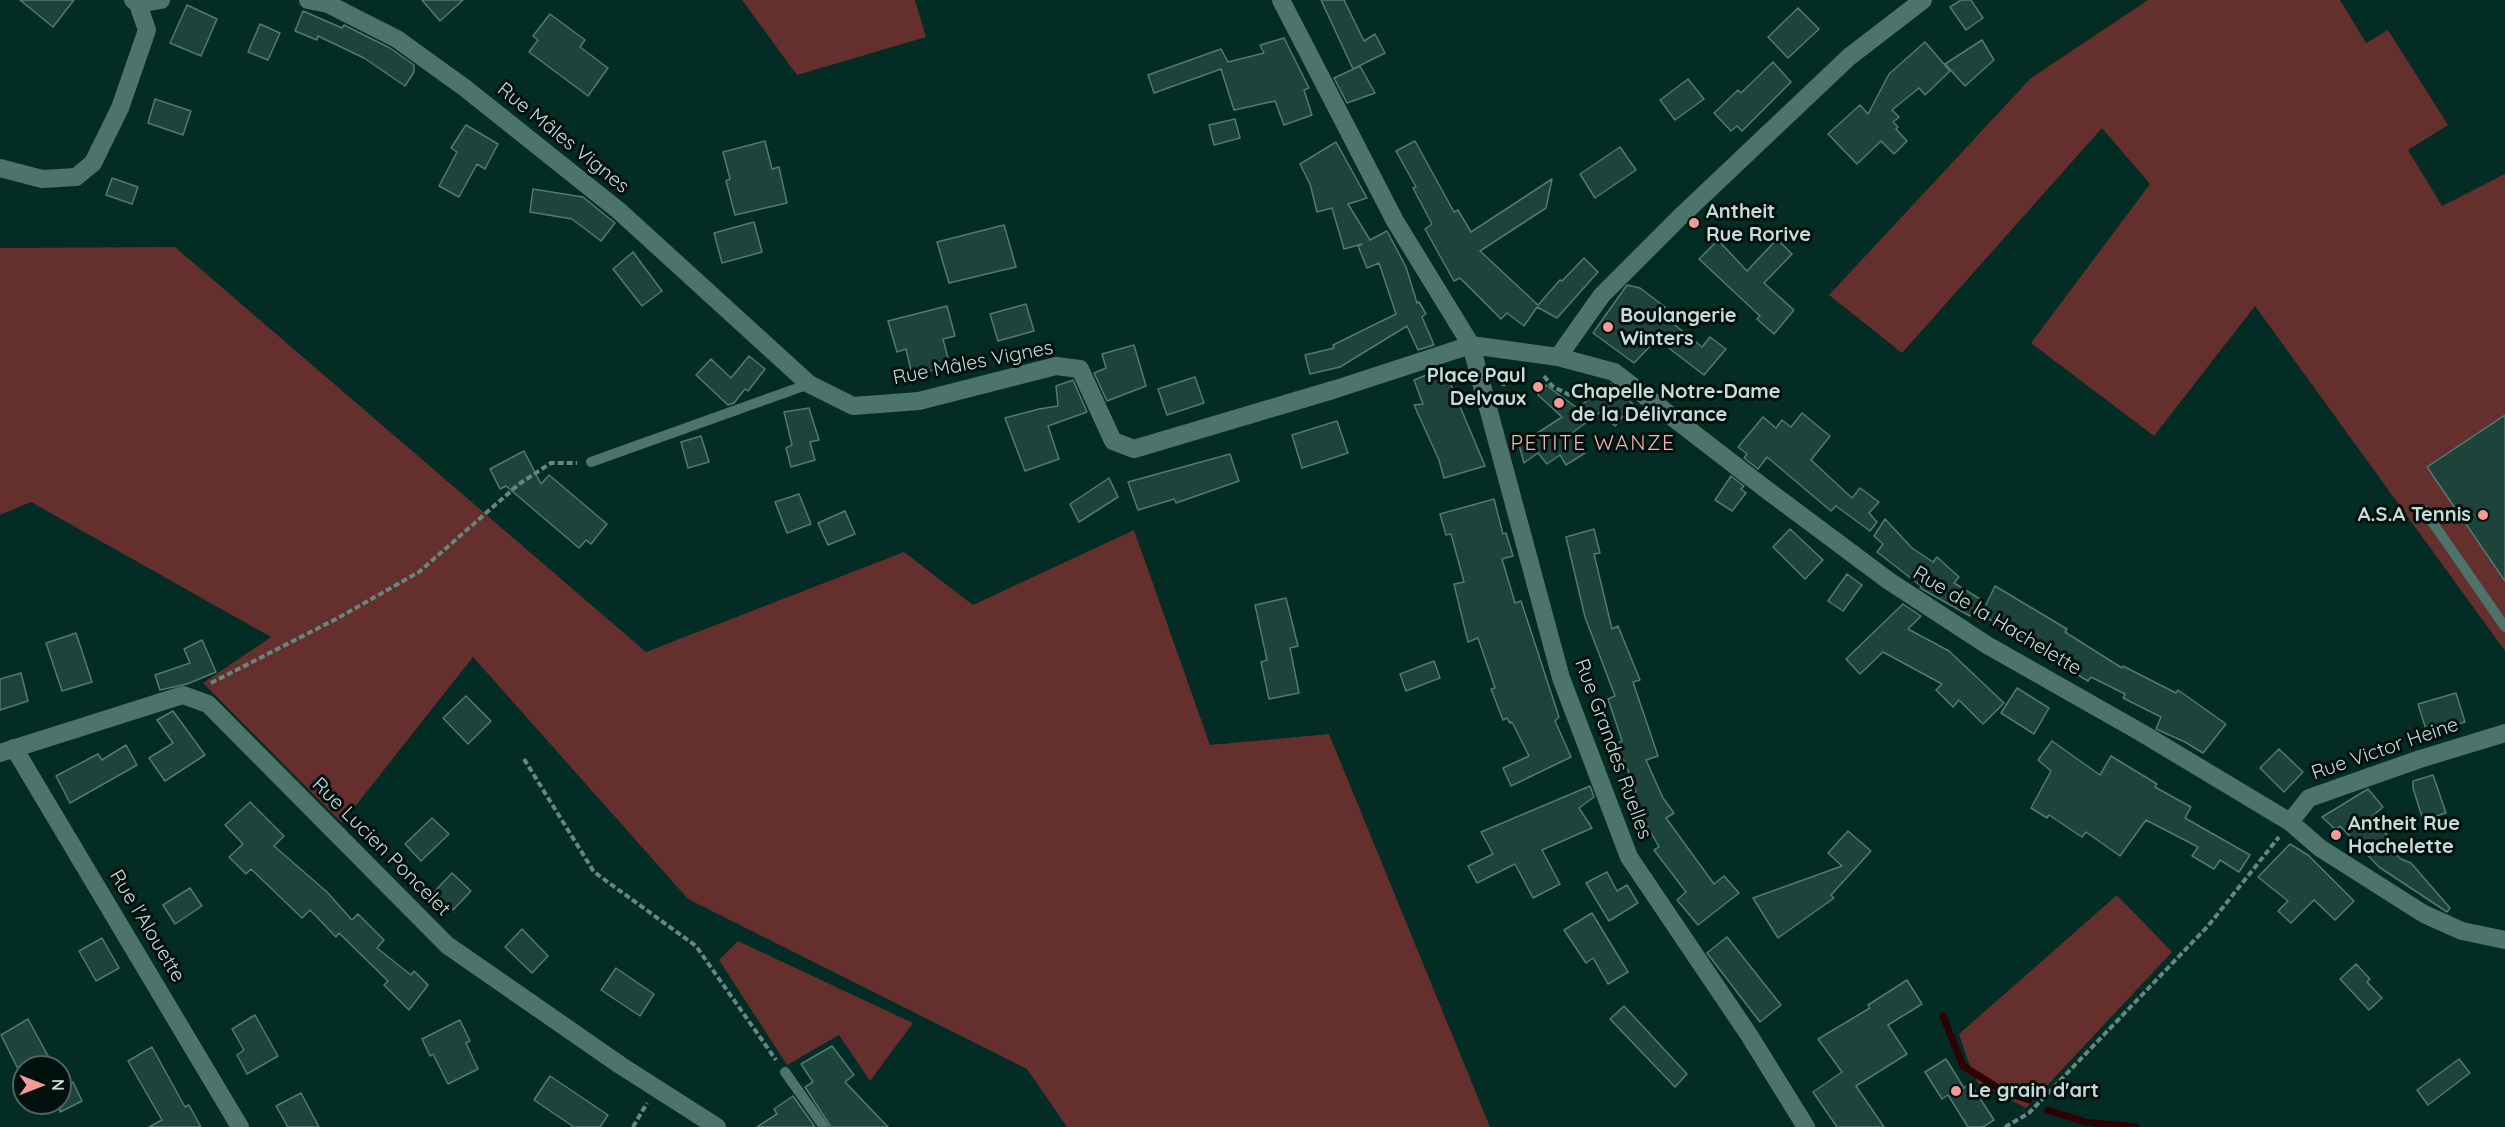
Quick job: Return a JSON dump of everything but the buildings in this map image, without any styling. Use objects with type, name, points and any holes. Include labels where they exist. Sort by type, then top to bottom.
[{"type":"street","points":[[0,168],[42,179],[76,177],[93,163],[120,108],[147,30],[136,2],[161,0]]},
{"type":"street","name":"Rue Mâles Vignes","points":[[308,0],[328,4],[397,39],[465,88],[618,210],[809,384],[853,406],[919,401],[1056,366],[1080,369],[1113,441],[1134,449],[1336,389],[1471,345]]},
{"type":"street","name":"Rue Grandes Ruelles","points":[[1281,0],[1395,221],[1471,345],[1562,678],[1629,857],[1749,1035],[1806,1127]]},
{"type":"street","points":[[1558,357],[1602,295],[1680,217],[1849,57],[1923,0]]},
{"type":"street","name":"Rue de la Hachelette","points":[[1471,345],[1558,357],[1614,372],[1889,581],[1987,645],[2142,733],[2290,822],[2320,848],[2424,914],[2462,931],[2505,940]]},
{"type":"street","points":[[7,750],[183,695]]},
{"type":"street","name":"Rue Lucien Poncelet","points":[[183,695],[208,704],[447,945],[620,1065],[717,1127]]},
{"type":"street","name":"Rue Victor Heine","points":[[2290,822],[2309,798],[2420,759],[2505,733]]},
{"type":"street","name":"Rue l'Alouette","points":[[7,750],[240,1127]]},
{"type":"lane","points":[[591,462],[809,384]]},
{"type":"lane","points":[[2424,510],[2505,627]]},
{"type":"lane","points":[[785,1072],[824,1127]]},
{"type":"path","points":[[1507,394],[1503,386],[1506,374],[1513,370]]},
{"type":"path","points":[[1542,372],[1552,386],[1575,398]]},
{"type":"path","points":[[183,695],[220,679],[338,618],[419,572],[519,484],[551,463],[591,462]]},
{"type":"path","points":[[524,759],[594,872],[696,946],[785,1072]]},
{"type":"path","points":[[2005,1127],[2029,1113],[2208,927],[2290,822]]},
{"type":"shaded area","points":[[742,0],[915,0],[926,37],[797,75]]},
{"type":"shaded area","points":[[2148,0],[2340,0],[2366,43],[2388,30],[2448,125],[2408,150],[2442,206],[2505,174],[2505,651],[2255,306],[2154,436],[2031,343],[2150,184],[2102,128],[1902,353],[1829,295],[2031,78]]},
{"type":"shaded area","points":[[175,247],[646,652],[904,552],[973,605],[1134,530],[1210,745],[1329,734],[1490,1127],[1067,1127],[1027,1069],[688,899],[473,657],[342,823],[203,683],[271,637],[31,502],[0,515],[0,248]]},
{"type":"shaded area","points":[[2117,895],[2172,952],[2026,1108],[1978,1083],[1959,1034]]},
{"type":"shaded area","points":[[738,941],[913,1023],[870,1081],[839,1035],[787,1065],[719,960]]},
{"type":"waterway","points":[[1943,1016],[1963,1066],[2003,1091],[2029,1100]]},
{"type":"waterway","points":[[2048,1110],[2085,1122],[2136,1127]]},
{"type":"place","name":"Antheit Rue Rorive","points":[[1694,223]]},
{"type":"place","name":"Boulangerie Winters","points":[[1608,327]]},
{"type":"place","name":"Place Paul Delvaux","points":[[1538,387]]},
{"type":"place","name":"Chapelle Notre-Dame de la Délivrance","points":[[1559,403]]},
{"type":"place","name":"A.S.A Tennis","points":[[2483,515]]},
{"type":"place","name":"Antheit Rue Hachelette","points":[[2336,835]]},
{"type":"place","name":"Le grain d'art","points":[[1956,1091]]},
{"type":"district","name":"PETITE WANZE","points":[[1593,444]]}]
